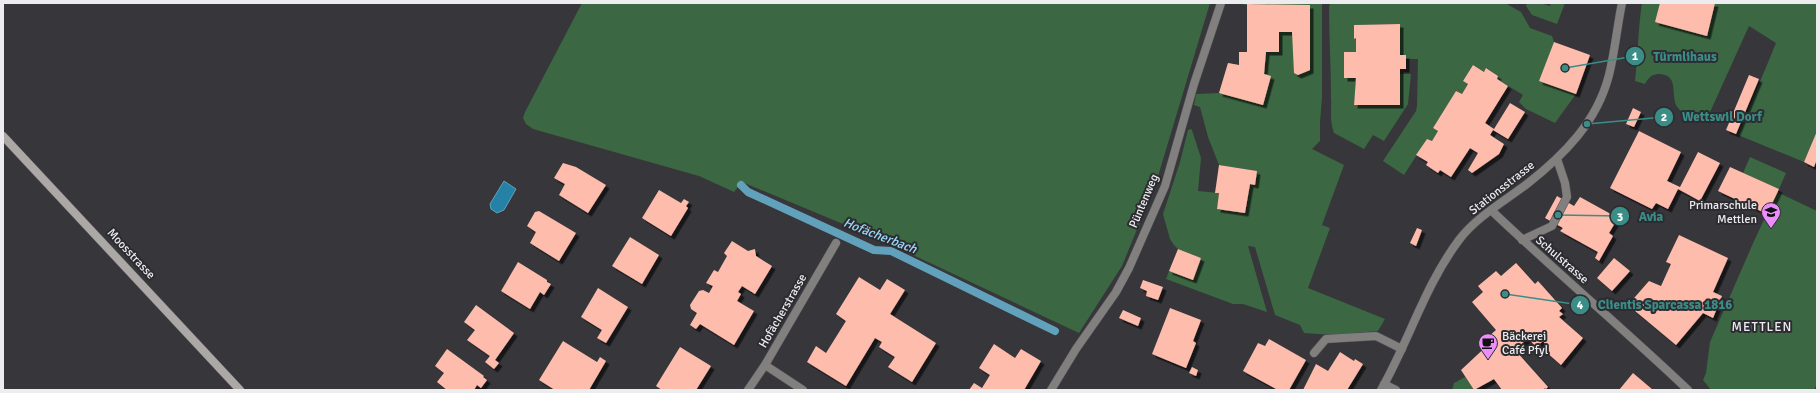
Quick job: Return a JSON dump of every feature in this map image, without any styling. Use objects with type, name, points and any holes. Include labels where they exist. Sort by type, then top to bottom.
[{"type":"main road","name":"Moosstrasse","points":[[3,136],[240,390]]},
{"type":"street","name":"Püntenweg","points":[[1051,390],[1076,349],[1116,292],[1165,186],[1194,84],[1221,3]]},
{"type":"street","name":"Stationsstrasse","points":[[1382,387],[1402,349],[1423,303],[1454,247],[1466,231],[1557,160],[1587,124],[1599,102],[1610,70],[1622,3]]},
{"type":"street","points":[[1522,240],[1552,226],[1568,197],[1557,160]]},
{"type":"street","name":"Schulstrasse","points":[[1492,211],[1522,240],[1631,336],[1688,390]]},
{"type":"street","name":"Hofächerstrasse","points":[[748,390],[765,365],[836,243]]},
{"type":"street","points":[[1314,353],[1326,339],[1376,336],[1402,349]]},
{"type":"street","points":[[765,365],[803,390]]},
{"type":"street","points":[[1382,387],[1396,390]]},
{"type":"green space","points":[[582,3],[1210,3],[1156,183],[1122,266],[1079,333],[879,239],[742,182],[734,192],[699,176],[533,129],[526,124],[523,118],[525,112]]},
{"type":"green space","points":[[1235,3],[1322,3],[1322,98],[1320,141],[1312,149],[1344,165],[1322,225],[1330,228],[1308,288],[1385,319],[1378,331],[1333,335],[1304,333],[1300,325],[1275,315],[1255,247],[1248,246],[1267,312],[1243,304],[1233,304],[1166,279],[1169,271],[1193,280],[1201,258],[1178,249],[1174,245],[1170,239],[1163,214],[1180,162],[1188,130],[1192,130],[1201,158],[1198,191],[1219,193],[1217,209],[1246,213],[1250,184],[1255,185],[1256,171],[1219,165],[1208,137],[1200,107],[1194,105],[1196,94],[1219,93],[1228,63],[1239,65],[1239,52],[1247,52],[1247,5]]},
{"type":"green space","points":[[1330,3],[1505,3],[1521,12],[1530,28],[1552,36],[1554,42],[1540,81],[1576,94],[1555,123],[1526,109],[1519,102],[1523,95],[1497,79],[1498,76],[1487,68],[1484,72],[1473,65],[1463,81],[1468,84],[1462,94],[1456,91],[1433,128],[1438,131],[1432,141],[1427,139],[1404,175],[1383,161],[1416,111],[1418,59],[1405,59],[1400,55],[1400,24],[1354,25],[1356,52],[1344,52],[1344,78],[1356,78],[1354,105],[1400,105],[1400,74],[1411,74],[1408,104],[1384,141],[1373,135],[1364,149],[1334,133],[1331,119]]},
{"type":"green space","points":[[1527,3],[1540,3],[1550,6],[1551,3],[1565,3],[1557,24],[1532,15],[1526,6]]},
{"type":"green space","points":[[1642,3],[1817,3],[1817,131],[1804,162],[1738,135],[1776,43],[1749,26],[1706,121],[1694,118],[1678,108],[1674,98],[1672,82],[1666,75],[1654,75],[1649,78],[1645,84],[1635,81]]},
{"type":"green space","points":[[1750,157],[1786,173],[1779,189],[1743,173]]},
{"type":"green space","points":[[1777,192],[1817,211],[1817,384],[1814,390],[1711,390],[1703,380],[1706,373],[1710,342]]},
{"type":"green space","points":[[1465,377],[1474,390],[1452,390],[1454,383]]},
{"type":"water","points":[[504,181],[516,189],[504,210],[497,213],[491,209],[490,204]]},
{"type":"building","points":[[1660,3],[1715,3],[1707,36],[1655,22]]},
{"type":"building","points":[[1247,4],[1310,5],[1310,70],[1298,75],[1294,73],[1292,32],[1279,32],[1279,52],[1266,52],[1264,74],[1271,76],[1263,105],[1219,93],[1228,63],[1239,65],[1239,52],[1247,52]]},
{"type":"building","points":[[1400,24],[1400,55],[1406,55],[1406,69],[1400,69],[1400,105],[1354,105],[1356,78],[1344,78],[1344,52],[1356,52],[1354,25]]},
{"type":"building","points":[[1554,42],[1590,55],[1576,94],[1539,81]]},
{"type":"building","points":[[1473,65],[1484,72],[1486,68],[1498,76],[1497,79],[1508,86],[1485,123],[1494,129],[1510,103],[1525,112],[1508,139],[1493,130],[1490,135],[1504,144],[1499,154],[1472,173],[1468,170],[1478,153],[1470,148],[1451,177],[1440,170],[1438,173],[1426,165],[1428,162],[1416,155],[1427,139],[1432,141],[1438,131],[1433,128],[1456,91],[1462,94],[1468,84],[1463,81]]},
{"type":"building","points":[[1749,75],[1759,79],[1736,134],[1726,130]]},
{"type":"building","points":[[1633,108],[1641,112],[1634,127],[1626,124]]},
{"type":"building","points":[[1639,131],[1681,152],[1667,181],[1680,187],[1698,152],[1720,163],[1700,201],[1678,189],[1668,209],[1656,203],[1652,209],[1610,188]]},
{"type":"building","points":[[1817,131],[1817,159],[1814,167],[1804,162]]},
{"type":"building","points":[[563,163],[576,167],[606,185],[588,213],[559,195],[565,184],[554,178]]},
{"type":"building","points":[[1219,165],[1257,171],[1255,185],[1250,184],[1245,213],[1217,209],[1219,193],[1215,193]]},
{"type":"building","points":[[1730,167],[1779,189],[1767,214],[1718,191]]},
{"type":"building","points":[[659,190],[681,203],[684,199],[689,202],[686,206],[688,208],[671,236],[642,218]]},
{"type":"building","points":[[1557,196],[1574,206],[1580,197],[1618,218],[1609,233],[1613,236],[1599,261],[1595,258],[1598,252],[1560,231],[1563,228],[1545,218]]},
{"type":"building","points":[[539,211],[576,233],[559,261],[530,243],[536,232],[527,226],[535,212]]},
{"type":"building","points":[[1417,228],[1422,230],[1416,246],[1410,243]]},
{"type":"building","points":[[1679,235],[1728,258],[1713,292],[1722,296],[1713,318],[1703,313],[1676,345],[1628,305],[1649,281],[1661,286],[1671,264],[1666,262]]},
{"type":"building","points":[[630,237],[659,255],[642,284],[612,266]]},
{"type":"building","points":[[732,241],[748,251],[755,249],[756,256],[772,266],[755,294],[742,286],[738,292],[741,294],[737,301],[754,311],[734,345],[700,324],[696,329],[690,325],[697,313],[691,309],[690,305],[699,291],[703,290],[709,293],[713,286],[706,283],[714,270],[718,272],[727,256],[724,253]]},
{"type":"building","points":[[1178,249],[1201,258],[1193,280],[1169,271]]},
{"type":"building","points":[[1614,258],[1630,271],[1612,291],[1597,278]]},
{"type":"building","points":[[518,262],[551,284],[544,295],[540,292],[530,309],[501,291]]},
{"type":"building","points":[[1516,263],[1535,284],[1538,281],[1562,308],[1559,311],[1563,314],[1559,317],[1583,338],[1561,365],[1545,351],[1548,347],[1543,341],[1536,347],[1528,338],[1515,350],[1548,387],[1546,389],[1502,390],[1494,379],[1474,390],[1461,370],[1491,342],[1488,337],[1496,330],[1472,302],[1483,292],[1478,286],[1496,271],[1501,276]]},
{"type":"building","points":[[859,277],[880,290],[887,279],[905,290],[890,314],[936,343],[912,382],[888,367],[895,357],[879,347],[882,342],[875,338],[846,386],[807,362],[816,346],[826,353],[846,321],[836,314]]},
{"type":"building","points":[[1143,280],[1163,287],[1158,300],[1146,296],[1147,291],[1140,288]]},
{"type":"building","points":[[598,288],[628,307],[606,343],[597,338],[602,330],[581,317]]},
{"type":"building","points":[[476,305],[514,333],[495,360],[499,363],[494,369],[485,362],[490,356],[467,340],[475,330],[464,322]]},
{"type":"building","points":[[1170,308],[1201,320],[1193,341],[1196,343],[1186,368],[1152,354]]},
{"type":"building","points":[[1123,310],[1141,318],[1138,326],[1119,318]]},
{"type":"building","points":[[1269,339],[1306,360],[1289,390],[1278,390],[1243,371],[1258,343],[1265,346]]},
{"type":"building","points":[[563,341],[597,362],[600,357],[606,361],[589,390],[555,390],[539,380]]},
{"type":"building","points":[[994,344],[1015,358],[1021,349],[1041,361],[1024,390],[969,390],[974,383],[982,388],[990,375],[979,368]]},
{"type":"building","points":[[680,347],[711,366],[696,390],[662,390],[656,386]]},
{"type":"building","points":[[447,349],[484,376],[483,377],[487,380],[481,388],[477,385],[474,390],[447,390],[437,382],[444,373],[435,366]]},
{"type":"building","points":[[1340,352],[1354,361],[1355,359],[1363,364],[1347,390],[1303,390],[1316,364],[1328,371]]},
{"type":"building","points":[[1192,367],[1198,370],[1196,376],[1189,373]]},
{"type":"building","points":[[1633,373],[1653,390],[1619,390]]},
{"type":"waterway","name":"Hofächerbach","points":[[741,185],[748,192],[874,250],[891,251],[1055,331]]},
{"type":"place","name":"Türmlihaus","points":[[1565,68]]},
{"type":"place","name":"Wettswil Dorf","points":[[1587,124]]},
{"type":"place","name":"Avia","points":[[1558,215]]},
{"type":"place","name":"Primarschule Mettlen","points":[[1771,229]]},
{"type":"place","name":"Clientis Sparcassa 1816","points":[[1505,294]]},
{"type":"place","name":"Bäckerei Café Pfyl","points":[[1488,360]]},
{"type":"district","name":"METTLEN","points":[[1762,327]]}]
